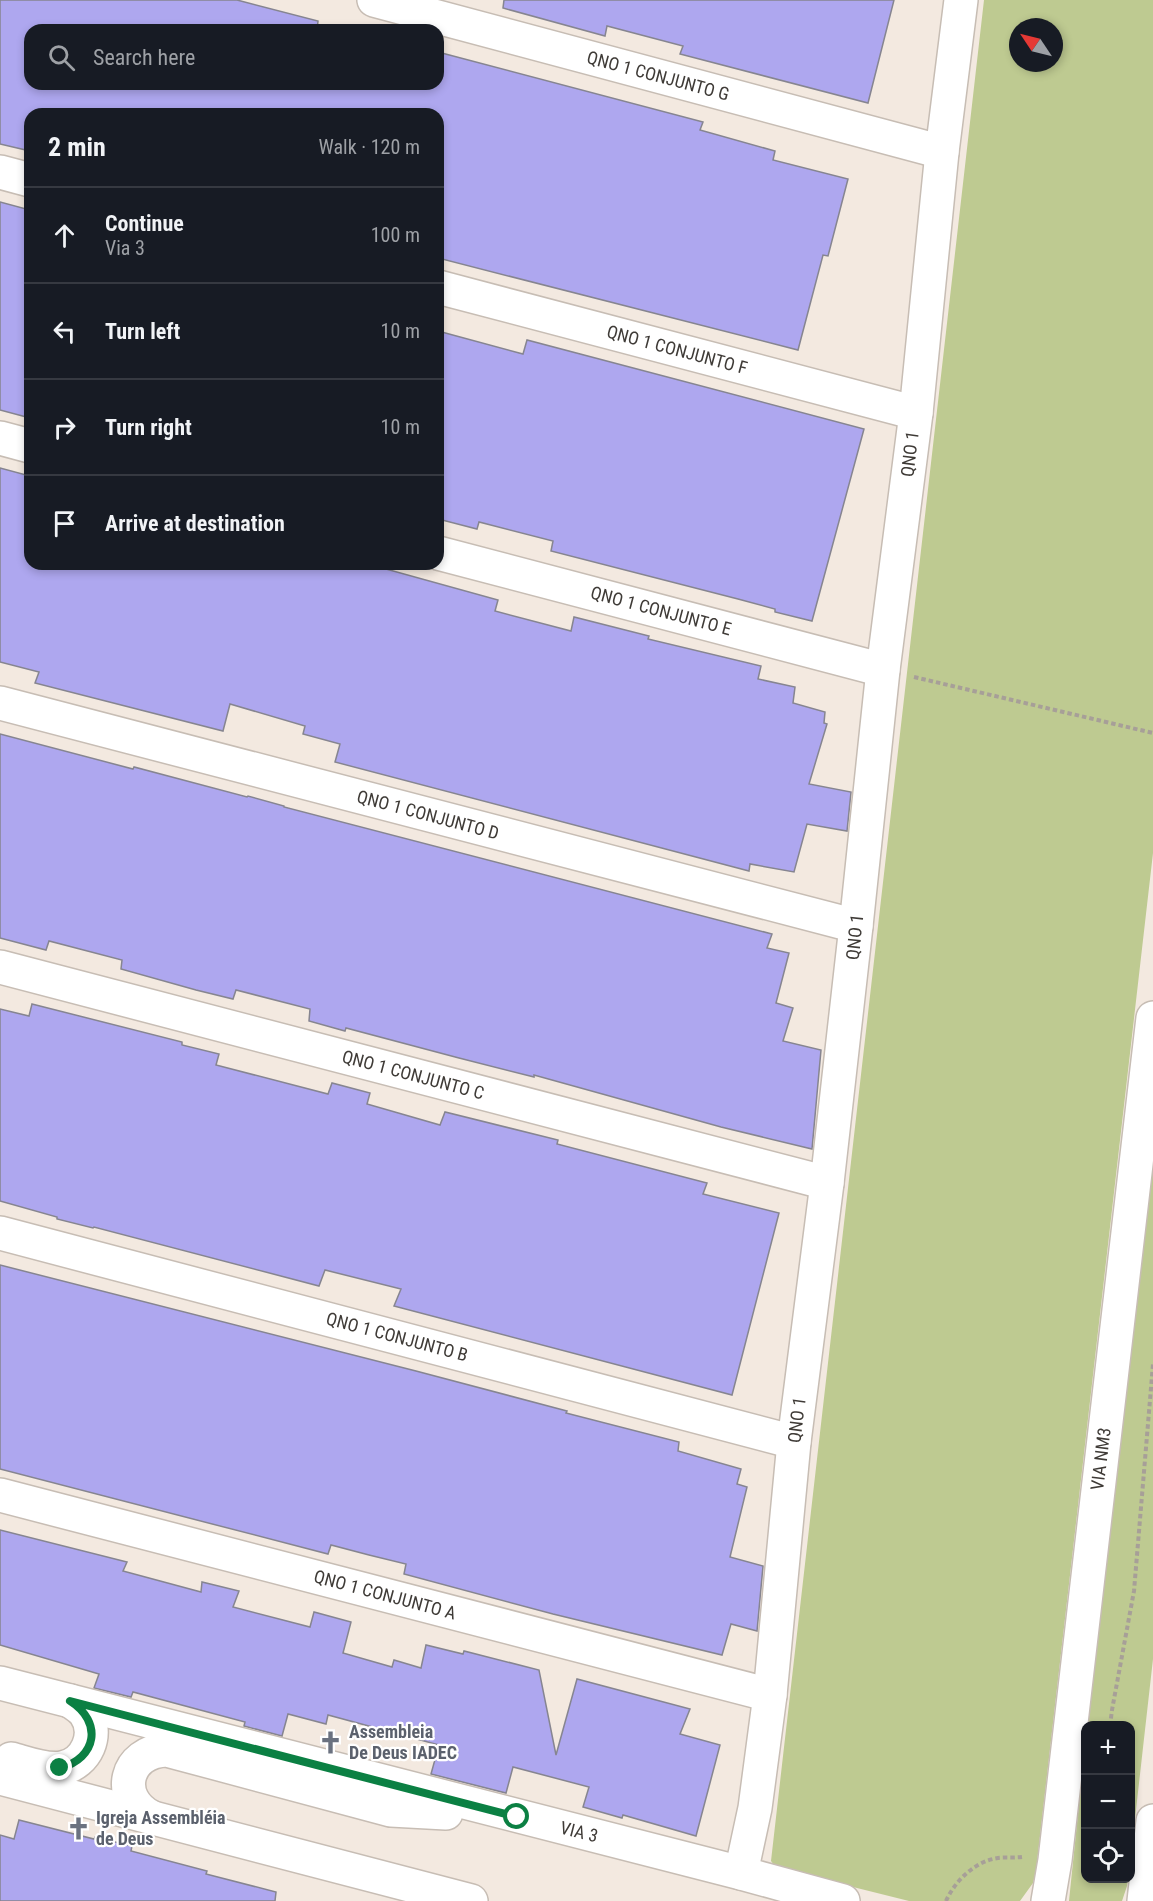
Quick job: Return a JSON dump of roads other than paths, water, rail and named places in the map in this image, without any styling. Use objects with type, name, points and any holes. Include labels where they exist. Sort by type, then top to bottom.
[{"type":"street","name":"QNO 1 CONJUNTO G","points":[[374,0],[942,152]]},
{"type":"street","name":"QNO 1","points":[[741,1873],[755,1808],[770,1695],[794,1442],[827,1183],[883,669],[915,413],[942,152],[961,0]]},
{"type":"street","points":[[0,172],[24,178]]},
{"type":"street","name":"QNO 1 CONJUNTO F","points":[[444,289],[915,413]]},
{"type":"street","points":[[0,438],[24,444]]},
{"type":"street","name":"QNO 1 CONJUNTO E","points":[[444,555],[883,669]]},
{"type":"street","name":"QNO 1 CONJUNTO D","points":[[0,703],[856,926]]},
{"type":"street","name":"QNO 1 CONJUNTO C","points":[[0,967],[827,1183]]},
{"type":"street","name":"VIA NM3","points":[[1048,1901],[1055,1860],[1153,1018]]},
{"type":"street","name":"QNO 1 CONJUNTO B","points":[[0,1233],[794,1442]]},
{"type":"street","name":"QNO 1 CONJUNTO A","points":[[0,1495],[770,1695]]},
{"type":"street","name":"VIA 3","points":[[0,1683],[843,1901]]},
{"type":"street","points":[[0,1757],[60,1768],[78,1761],[85,1754],[92,1734],[86,1714],[70,1701]]},
{"type":"street","points":[[151,1817],[141,1812],[133,1803],[129,1792],[129,1781],[132,1770],[146,1754],[156,1750],[167,1750],[391,1810],[517,1817]]},
{"type":"street","points":[[0,1778],[471,1901]]},
{"type":"street","points":[[1144,1901],[1153,1821]]},
{"type":"place","name":"Assembleia De Deus IADEC","points":[[331,1742]]},
{"type":"place","name":"Igreja Assembléia de Deus","points":[[78,1828]]}]
